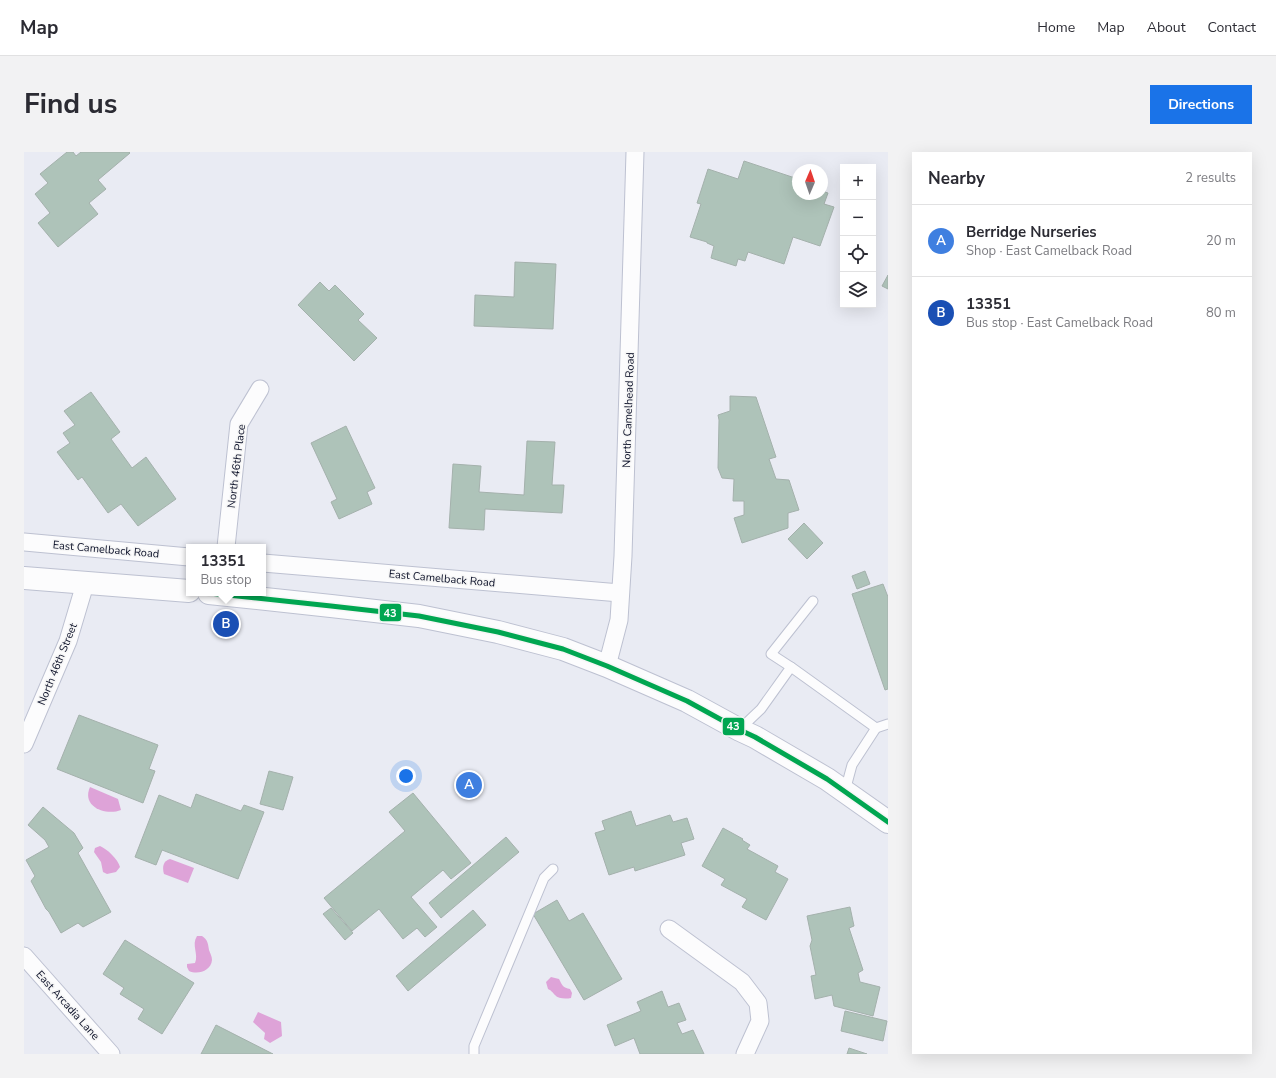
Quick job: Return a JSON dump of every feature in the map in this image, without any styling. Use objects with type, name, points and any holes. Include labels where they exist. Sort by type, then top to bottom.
[{"type":"main road","points":[[24,578],[186,591]]},
{"type":"main road","points":[[237,596],[419,616],[498,632],[563,649],[607,666],[687,701],[755,737],[827,779],[888,822]]},
{"type":"street","name":"North Camelhead Road","points":[[607,666],[619,620],[623,548],[636,152]]},
{"type":"street","name":"North 46th Place","points":[[226,544],[239,424],[260,389]]},
{"type":"street","name":"East Camelback Road","points":[[24,542],[186,557]]},
{"type":"street","name":"East Camelback Road","points":[[266,563],[620,593]]},
{"type":"street","name":"North 46th Street","points":[[24,744],[68,642],[85,584]]},
{"type":"street","points":[[668,929],[742,982],[758,1003],[760,1021],[745,1054]]},
{"type":"street","name":"East Arcadia Lane","points":[[24,956],[112,1054]]},
{"type":"lane","points":[[813,601],[771,654],[876,728]]},
{"type":"lane","points":[[740,730],[761,709],[791,667]]},
{"type":"lane","points":[[845,792],[852,764],[876,728],[888,724]]},
{"type":"lane","points":[[474,1054],[474,1046],[544,878],[553,869]]},
{"type":"shaded area","points":[[90,787],[118,799],[121,810],[109,812],[96,808],[89,800],[88,794]]},
{"type":"shaded area","points":[[100,846],[109,852],[117,861],[120,867],[116,872],[107,874],[103,872],[101,862],[94,852],[95,848]]},
{"type":"shaded area","points":[[170,859],[194,868],[188,883],[164,874],[164,865],[166,861]]},
{"type":"shaded area","points":[[197,936],[202,936],[207,941],[212,960],[207,969],[196,973],[189,971],[187,964],[195,963],[195,939]]},
{"type":"shaded area","points":[[551,977],[559,979],[563,986],[570,989],[572,993],[571,998],[565,999],[558,997],[548,989],[546,982]]},
{"type":"shaded area","points":[[258,1012],[281,1022],[282,1036],[270,1043],[264,1039],[265,1033],[253,1022]]},
{"type":"building","points":[[67,152],[73,152],[76,156],[81,152],[130,153],[98,180],[106,189],[89,203],[98,214],[58,247],[38,223],[50,213],[35,194],[48,183],[40,174]]},
{"type":"building","points":[[744,161],[792,177],[792,200],[825,200],[824,204],[834,207],[820,246],[793,237],[784,264],[748,252],[745,261],[738,259],[736,266],[711,258],[714,246],[707,242],[690,237],[701,204],[697,203],[708,169],[738,179]]},
{"type":"building","points":[[515,262],[556,264],[553,329],[474,326],[475,295],[514,297]]},
{"type":"building","points":[[888,275],[888,289],[882,286]]},
{"type":"building","points":[[320,282],[329,291],[335,285],[364,314],[358,320],[377,338],[354,361],[298,305]]},
{"type":"building","points":[[91,392],[120,432],[111,439],[132,468],[146,457],[176,499],[138,526],[121,504],[108,513],[82,477],[78,480],[57,452],[70,443],[63,433],[75,425],[64,411]]},
{"type":"building","points":[[730,396],[756,397],[776,457],[769,459],[776,479],[789,480],[799,510],[788,513],[788,528],[742,543],[734,518],[744,515],[744,501],[733,501],[734,479],[722,478],[718,468],[718,415],[730,411]]},
{"type":"building","points":[[346,426],[375,488],[367,492],[372,504],[339,519],[331,502],[337,499],[311,443]]},
{"type":"building","points":[[527,441],[555,442],[552,485],[564,485],[562,513],[485,509],[484,530],[449,528],[453,464],[481,466],[479,492],[524,495]]},
{"type":"building","points":[[804,523],[823,543],[807,559],[788,539]]},
{"type":"building","points":[[865,571],[870,584],[857,589],[852,576]]},
{"type":"building","points":[[883,584],[888,597],[888,689],[885,690],[852,594]]},
{"type":"building","points":[[79,715],[158,745],[149,769],[155,771],[143,803],[57,769]]},
{"type":"building","points":[[269,771],[293,777],[283,810],[260,804]]},
{"type":"building","points":[[413,793],[471,863],[451,879],[443,870],[411,897],[437,927],[425,937],[417,928],[403,939],[379,909],[352,931],[324,898],[405,831],[389,812]]},
{"type":"building","points":[[196,794],[241,811],[244,805],[264,812],[238,879],[162,850],[156,865],[135,857],[159,795],[191,808]]},
{"type":"building","points":[[43,807],[74,833],[83,848],[78,853],[111,912],[83,927],[78,923],[61,933],[31,881],[35,876],[26,860],[49,847],[45,840],[28,825]]},
{"type":"building","points":[[631,811],[636,826],[670,815],[673,822],[687,818],[694,839],[681,843],[685,855],[635,871],[634,867],[609,875],[595,833],[605,830],[602,821]]},
{"type":"building","points":[[723,828],[743,839],[742,840],[750,845],[747,849],[778,866],[775,872],[788,879],[766,920],[742,907],[747,899],[721,885],[725,879],[702,866]]},
{"type":"building","points":[[506,837],[519,852],[441,918],[429,903]]},
{"type":"building","points":[[557,900],[569,921],[583,913],[622,979],[584,1000],[533,914]]},
{"type":"building","points":[[850,907],[854,926],[849,928],[863,970],[858,973],[860,982],[880,987],[873,1016],[834,1006],[832,995],[815,999],[811,976],[816,975],[810,946],[812,940],[807,916]]},
{"type":"building","points":[[331,908],[353,933],[345,940],[323,914]]},
{"type":"building","points":[[473,910],[486,925],[408,991],[396,976]]},
{"type":"building","points":[[125,940],[194,983],[162,1034],[138,1019],[144,1009],[120,994],[124,988],[103,974]]},
{"type":"building","points":[[662,991],[668,1007],[679,1003],[686,1020],[677,1023],[682,1034],[693,1030],[704,1054],[640,1054],[634,1038],[615,1046],[607,1025],[641,1011],[637,1002]]},
{"type":"building","points":[[845,1011],[887,1021],[883,1041],[841,1031]]},
{"type":"building","points":[[216,1025],[273,1054],[201,1054]]},
{"type":"building","points":[[849,1048],[867,1054],[847,1054]]},
{"type":"transit line","name":"43","points":[[237,596],[419,616],[498,632],[563,649],[607,666],[687,701],[755,737],[827,779],[888,822]]},
{"type":"place","name":"13351","points":[[226,624]]},
{"type":"place","name":"Berridge Nurseries","points":[[469,785]]}]
